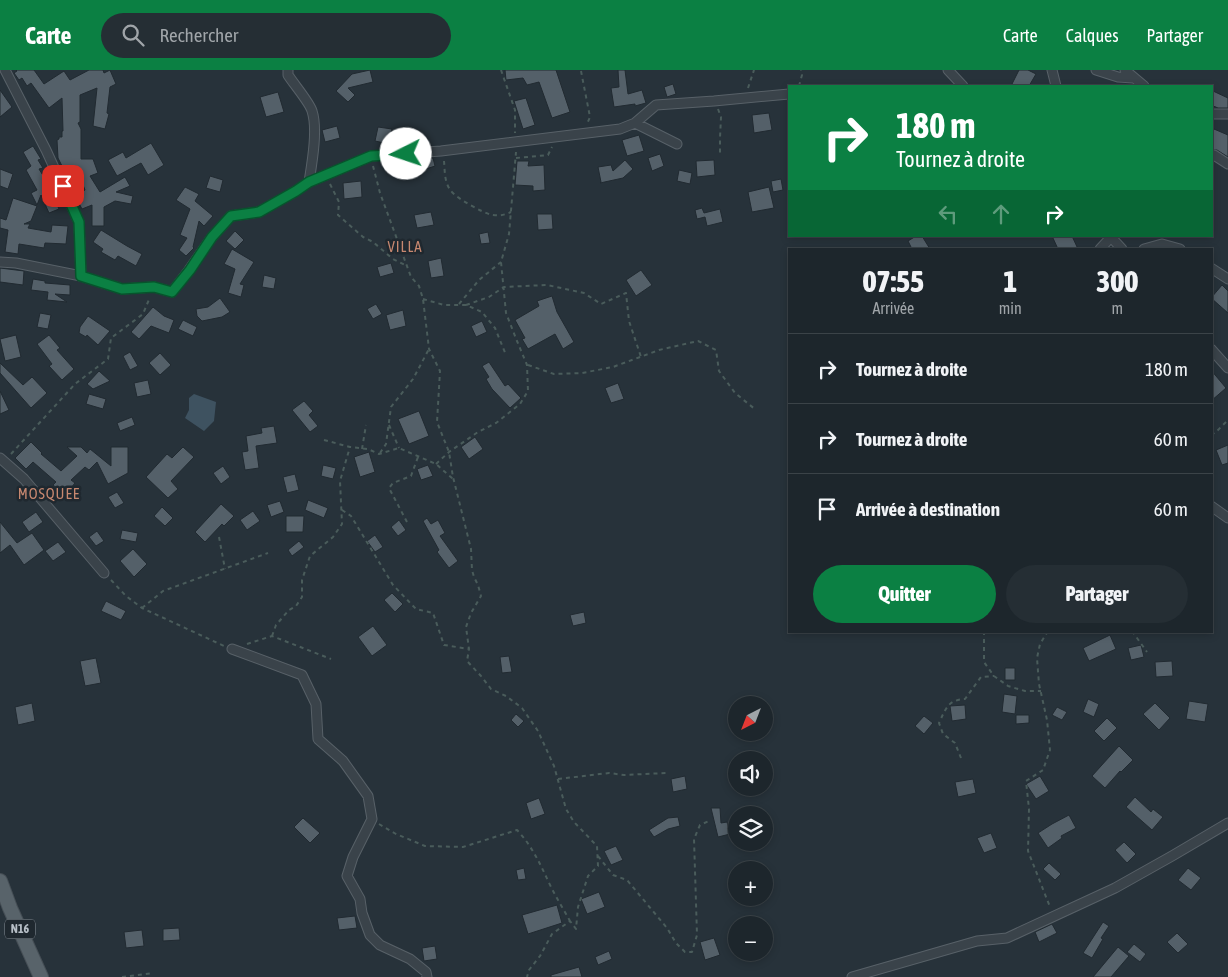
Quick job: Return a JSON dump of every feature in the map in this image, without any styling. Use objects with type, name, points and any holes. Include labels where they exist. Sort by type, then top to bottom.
[{"type":"main road","name":"N16","points":[[0,881],[40,977]]},
{"type":"street","points":[[5,70],[46,150],[79,222],[81,276]]},
{"type":"street","points":[[288,70],[288,75],[312,110],[314,132],[309,182]]},
{"type":"street","points":[[948,70],[962,85]]},
{"type":"street","points":[[1052,70],[1056,85]]},
{"type":"street","points":[[1096,70],[1118,77],[1133,78]]},
{"type":"street","points":[[1125,70],[1143,85]]},
{"type":"street","points":[[0,262],[16,263],[81,276],[122,289],[154,287],[172,292],[190,270],[212,237],[231,216],[259,212],[309,182],[371,156],[516,143],[620,129],[635,123],[656,106],[788,94]]},
{"type":"street","points":[[1213,114],[1228,114]]},
{"type":"street","points":[[635,123],[677,144]]},
{"type":"street","points":[[1213,156],[1228,164]]},
{"type":"street","points":[[1101,248],[1111,237],[1121,248]]},
{"type":"street","points":[[1148,248],[1162,244],[1176,248]]},
{"type":"street","points":[[1213,269],[1228,279]]},
{"type":"street","points":[[1213,351],[1228,368]]},
{"type":"street","points":[[2,460],[24,479],[104,573]]},
{"type":"street","points":[[1213,507],[1228,518]]},
{"type":"street","points":[[232,649],[302,675],[316,704],[318,739],[343,761],[368,796],[372,820],[353,857],[347,876],[360,899],[362,913],[370,935],[380,945],[410,959],[426,972],[427,977]]},
{"type":"street","points":[[852,977],[977,941],[1007,938],[1114,888],[1228,823]]},
{"type":"path","points":[[436,464],[448,452],[478,432],[496,423],[520,404],[528,391],[527,365],[506,313],[501,262],[509,234],[516,143],[515,110],[501,70]]},
{"type":"path","points":[[740,98],[749,86],[754,70]]},
{"type":"path","points":[[799,85],[802,75],[801,70]]},
{"type":"path","points":[[581,71],[590,117],[583,134]]},
{"type":"path","points":[[714,101],[721,116],[720,154]]},
{"type":"path","points":[[515,158],[548,155],[558,137]]},
{"type":"path","points":[[441,151],[444,163],[444,176],[450,190],[457,197],[491,215],[504,215],[511,212]]},
{"type":"path","points":[[371,156],[380,193],[411,277],[419,286],[423,299],[429,349],[440,371],[437,422],[448,452],[471,549],[472,570],[481,596],[471,613],[466,627],[469,649],[467,661],[491,689],[506,696],[522,708],[538,731],[554,766],[566,810],[574,822],[597,846],[598,866],[588,876],[578,907],[576,929],[570,922],[527,840],[517,830],[463,847],[425,846],[396,834],[372,820]]},
{"type":"path","points":[[325,175],[339,202],[338,215],[362,237],[373,242],[394,259],[407,266]]},
{"type":"path","points":[[459,305],[479,280],[501,262]]},
{"type":"path","points":[[423,299],[444,305],[466,305],[489,297],[504,287],[547,285],[584,293],[601,304],[626,293],[629,321],[641,357]]},
{"type":"path","points":[[2,460],[75,384],[108,359],[111,338],[143,314],[154,287]]},
{"type":"path","points":[[466,305],[482,312],[494,328],[506,355]]},
{"type":"path","points":[[527,365],[554,374],[582,373],[613,367],[659,350],[698,340],[716,350],[718,371],[735,393],[756,410]]},
{"type":"path","points":[[379,454],[386,444],[392,407],[413,378],[429,349]]},
{"type":"path","points":[[1213,434],[1228,420]]},
{"type":"path","points":[[362,448],[366,425]]},
{"type":"path","points":[[389,425],[399,448],[436,464],[454,480]]},
{"type":"path","points":[[324,440],[350,447],[368,449],[379,454],[399,448]]},
{"type":"path","points":[[272,636],[276,625],[296,606],[302,597],[302,580],[310,556],[333,537],[342,524],[340,481],[350,447]]},
{"type":"path","points":[[407,522],[389,488],[392,483],[411,476],[418,457]]},
{"type":"path","points":[[341,509],[351,516],[393,586],[416,609],[433,613],[444,645],[469,649]]},
{"type":"path","points":[[218,537],[225,569]]},
{"type":"path","points":[[142,608],[163,591],[268,553]]},
{"type":"path","points":[[104,573],[126,596],[142,608],[232,649],[272,636],[331,659]]},
{"type":"path","points":[[984,633],[984,662],[994,676],[1008,686],[1025,691],[1041,691]]},
{"type":"path","points":[[1047,633],[1040,644],[1037,658],[1041,691],[1048,720],[1050,750],[1043,770],[1026,780],[1028,851],[1054,916]]},
{"type":"path","points":[[1133,633],[1147,652]]},
{"type":"path","points":[[961,758],[954,743],[943,734],[939,723],[949,705],[956,700],[966,698],[981,677],[994,676]]},
{"type":"path","points":[[558,779],[609,773],[624,775],[666,773]]},
{"type":"path","points":[[598,856],[613,875],[627,880],[667,928],[676,943],[685,952],[692,952],[697,935],[694,839],[700,825],[709,821]]},
{"type":"path","points":[[527,977],[529,970],[540,956],[552,934],[570,922]]},
{"type":"path","points":[[122,977],[153,973]]},
{"type":"water","points":[[194,394],[216,402],[214,421],[204,431],[185,418],[189,410],[189,398]]},
{"type":"building","points":[[16,70],[34,70],[44,84],[64,71],[70,80],[89,70],[103,70],[104,73],[110,70],[116,84],[110,87],[107,113],[109,114],[105,129],[93,126],[97,88],[80,95],[80,122],[78,123],[81,129],[81,159],[93,159],[98,173],[90,176],[100,192],[125,177],[130,186],[116,192],[133,196],[131,204],[115,201],[104,207],[104,226],[92,226],[92,205],[82,209],[75,196],[85,190],[76,167],[65,172],[58,158],[57,140],[59,137],[62,137],[63,131],[62,98],[49,108],[31,83],[27,86],[22,78],[19,80],[14,73]]},
{"type":"building","points":[[370,70],[373,82],[348,88],[355,95],[348,102],[336,91],[352,74]]},
{"type":"building","points":[[505,70],[556,70],[570,112],[552,118],[539,82],[527,85],[523,78],[506,80]]},
{"type":"building","points":[[618,70],[625,70],[628,94],[642,90],[646,103],[635,106],[635,104],[614,107],[611,88],[619,87]]},
{"type":"building","points":[[1019,70],[1028,70],[1036,74],[1030,85],[1012,84]]},
{"type":"building","points":[[673,84],[676,94],[667,97],[664,87]]},
{"type":"building","points":[[0,90],[12,107],[0,117]]},
{"type":"building","points":[[1213,91],[1228,98],[1228,108],[1213,106]]},
{"type":"building","points":[[278,92],[284,112],[266,117],[260,97]]},
{"type":"building","points":[[526,98],[535,125],[523,129],[514,101]]},
{"type":"building","points":[[769,113],[772,130],[754,133],[752,115]]},
{"type":"building","points":[[337,126],[340,138],[325,142],[322,130]]},
{"type":"building","points":[[378,127],[392,129],[389,144],[375,141]]},
{"type":"building","points":[[1214,129],[1228,135],[1228,157],[1217,150],[1213,150]]},
{"type":"building","points":[[639,135],[644,151],[627,156],[622,140]]},
{"type":"building","points":[[151,143],[164,165],[148,175],[141,163],[117,176],[108,160],[123,152],[126,158]]},
{"type":"building","points":[[33,146],[41,159],[38,160],[43,168],[39,169],[54,193],[52,194],[59,209],[49,213],[41,195],[37,205],[31,193],[37,190],[26,170],[31,166],[23,152]]},
{"type":"building","points":[[660,154],[664,166],[652,171],[648,158]]},
{"type":"building","points":[[433,158],[435,166],[423,170],[420,159]]},
{"type":"building","points":[[625,160],[633,169],[623,178],[600,183],[598,167],[611,165],[613,171]]},
{"type":"building","points":[[714,160],[715,175],[697,177],[696,161]]},
{"type":"building","points":[[395,161],[397,172],[387,174],[385,162]]},
{"type":"building","points":[[517,161],[529,161],[528,166],[544,165],[545,190],[533,191],[533,186],[515,185]]},
{"type":"building","points":[[0,169],[13,174],[8,189],[0,186]]},
{"type":"building","points":[[679,170],[692,173],[690,184],[677,181]]},
{"type":"building","points":[[210,176],[223,180],[220,192],[206,188]]},
{"type":"building","points":[[781,179],[783,190],[773,192],[771,181]]},
{"type":"building","points":[[361,181],[362,197],[344,199],[343,183]]},
{"type":"building","points":[[185,187],[199,194],[195,201],[213,216],[204,226],[199,221],[194,248],[186,256],[179,250],[187,238],[180,235],[190,209],[176,200]]},
{"type":"building","points":[[769,187],[774,208],[752,212],[748,192]]},
{"type":"building","points":[[13,198],[37,206],[31,221],[24,224],[30,224],[28,228],[51,232],[52,225],[68,226],[66,244],[45,243],[44,248],[19,244],[18,254],[5,252],[8,230],[0,228],[0,218],[6,220]]},
{"type":"building","points":[[702,208],[704,213],[720,209],[723,222],[707,226],[705,217],[697,219],[695,210]]},
{"type":"building","points":[[431,212],[434,225],[417,228],[414,215]]},
{"type":"building","points":[[537,214],[552,214],[553,229],[538,230]]},
{"type":"building","points":[[101,230],[142,254],[136,266],[118,256],[115,260],[101,252],[103,249],[93,242]]},
{"type":"building","points":[[235,231],[244,240],[235,249],[226,241]]},
{"type":"building","points":[[488,232],[490,243],[481,244],[479,234]]},
{"type":"building","points":[[914,237],[923,237],[929,248],[912,248],[908,241]]},
{"type":"building","points":[[1052,237],[1072,237],[1078,248],[1058,248]]},
{"type":"building","points":[[232,249],[254,262],[240,284],[244,285],[241,297],[228,293],[235,269],[224,264]]},
{"type":"building","points":[[441,258],[444,276],[431,278],[428,261]]},
{"type":"building","points":[[391,263],[394,273],[380,277],[377,267]]},
{"type":"building","points":[[0,268],[24,271],[23,285],[0,282]]},
{"type":"building","points":[[641,270],[652,285],[636,296],[626,280]]},
{"type":"building","points":[[264,275],[276,278],[274,289],[262,287]]},
{"type":"building","points":[[33,279],[45,281],[45,283],[70,285],[70,295],[55,294],[67,302],[47,300],[48,292],[31,290]]},
{"type":"building","points":[[1222,285],[1228,291],[1228,313],[1213,300],[1213,296]]},
{"type":"building","points":[[552,296],[557,312],[574,342],[563,349],[555,334],[528,349],[522,339],[525,338],[515,320],[539,306],[537,301]]},
{"type":"building","points":[[220,298],[230,312],[222,317],[202,321],[197,316],[196,309],[208,307]]},
{"type":"building","points":[[376,304],[382,314],[373,319],[367,309]]},
{"type":"building","points":[[153,307],[164,316],[174,320],[169,333],[151,326],[139,339],[131,332]]},
{"type":"building","points":[[403,310],[406,326],[390,330],[386,315]]},
{"type":"building","points":[[40,313],[51,315],[48,329],[37,327]]},
{"type":"building","points":[[88,316],[110,331],[98,345],[87,335],[86,337],[79,333],[80,327]]},
{"type":"building","points":[[183,320],[197,327],[193,336],[178,329]]},
{"type":"building","points":[[482,321],[487,332],[476,337],[471,326]]},
{"type":"building","points":[[16,335],[21,357],[5,361],[0,339]]},
{"type":"building","points":[[49,335],[60,348],[57,350],[74,369],[62,380],[49,366],[52,364],[37,344]]},
{"type":"building","points":[[130,352],[138,366],[130,370],[123,356]]},
{"type":"building","points":[[160,353],[171,365],[160,375],[149,363]]},
{"type":"building","points":[[489,362],[505,386],[508,384],[521,398],[510,408],[492,389],[486,379],[489,377],[482,366]]},
{"type":"building","points":[[0,363],[23,385],[32,377],[47,393],[31,408],[0,373]]},
{"type":"building","points":[[99,371],[110,381],[93,389],[87,384]]},
{"type":"building","points":[[1213,372],[1226,388],[1213,399]]},
{"type":"building","points":[[148,380],[151,394],[137,397],[134,383]]},
{"type":"building","points":[[618,383],[624,399],[611,403],[605,388]]},
{"type":"building","points":[[0,391],[9,410],[0,414]]},
{"type":"building","points":[[89,394],[106,399],[103,409],[86,404]]},
{"type":"building","points":[[304,401],[313,411],[309,415],[318,426],[310,432],[292,410]]},
{"type":"building","points":[[419,411],[429,436],[409,444],[398,419]]},
{"type":"building","points":[[132,417],[135,425],[120,431],[117,423]]},
{"type":"building","points":[[274,426],[277,443],[256,446],[259,468],[245,470],[242,452],[248,451],[246,436],[262,433],[261,428]]},
{"type":"building","points":[[475,437],[483,449],[469,459],[461,447]]},
{"type":"building","points":[[31,442],[41,454],[61,471],[77,456],[67,447],[81,447],[87,453],[90,449],[111,466],[111,447],[128,447],[128,473],[108,484],[97,462],[89,470],[85,467],[71,480],[75,483],[65,495],[53,485],[56,482],[33,462],[26,469],[15,458]]},
{"type":"building","points":[[1228,445],[1228,463],[1222,465],[1216,450]]},
{"type":"building","points":[[183,447],[194,457],[171,481],[178,489],[168,498],[146,477],[167,454],[172,458]]},
{"type":"building","points":[[369,452],[375,472],[360,477],[354,457]]},
{"type":"building","points":[[323,465],[336,468],[333,479],[321,476]]},
{"type":"building","points":[[428,465],[433,476],[421,480],[417,469]]},
{"type":"building","points":[[223,466],[230,477],[221,484],[213,473]]},
{"type":"building","points":[[295,474],[299,490],[287,493],[283,477]]},
{"type":"building","points":[[117,492],[124,503],[115,508],[108,497]]},
{"type":"building","points":[[308,500],[328,508],[324,518],[305,510]]},
{"type":"building","points":[[280,501],[284,512],[271,517],[267,505]]},
{"type":"building","points":[[221,504],[234,516],[224,526],[222,524],[205,542],[195,532]]},
{"type":"building","points":[[162,507],[173,518],[165,526],[154,516]]},
{"type":"building","points":[[253,511],[260,521],[247,530],[240,520]]},
{"type":"building","points":[[36,512],[43,522],[29,532],[22,522]]},
{"type":"building","points":[[286,516],[304,516],[303,532],[286,532]]},
{"type":"building","points":[[427,518],[431,524],[438,520],[445,533],[440,536],[458,561],[449,568],[437,552],[439,550],[423,521]]},
{"type":"building","points":[[399,520],[406,530],[398,536],[391,527]]},
{"type":"building","points":[[0,522],[17,543],[32,533],[44,550],[24,565],[10,545],[0,553]]},
{"type":"building","points":[[122,530],[138,533],[136,542],[120,539]]},
{"type":"building","points":[[97,531],[104,541],[96,546],[89,537]]},
{"type":"building","points":[[375,535],[383,547],[375,552],[367,541]]},
{"type":"building","points":[[299,541],[304,547],[292,556],[288,550]]},
{"type":"building","points":[[58,542],[66,552],[53,561],[45,551]]},
{"type":"building","points":[[133,549],[147,564],[134,577],[120,561]]},
{"type":"building","points":[[392,593],[403,604],[395,612],[384,600]]},
{"type":"building","points":[[106,601],[126,611],[121,620],[101,611]]},
{"type":"building","points":[[584,612],[586,623],[573,626],[570,615]]},
{"type":"building","points":[[373,626],[387,645],[372,656],[358,637]]},
{"type":"building","points":[[1110,635],[1116,649],[1089,661],[1083,648]]},
{"type":"building","points":[[1141,645],[1144,657],[1131,660],[1128,648]]},
{"type":"building","points":[[509,656],[512,672],[502,673],[500,657]]},
{"type":"building","points":[[96,658],[101,683],[85,686],[80,661]]},
{"type":"building","points":[[1172,661],[1173,676],[1156,677],[1155,662]]},
{"type":"building","points":[[1005,668],[1015,668],[1015,680],[1005,680]]},
{"type":"building","points":[[1004,694],[1017,696],[1015,714],[1002,712]]},
{"type":"building","points":[[1088,699],[1099,704],[1094,717],[1083,712]]},
{"type":"building","points":[[1189,701],[1208,704],[1205,722],[1186,719]]},
{"type":"building","points":[[32,703],[35,721],[18,725],[15,707]]},
{"type":"building","points":[[1155,703],[1170,718],[1159,730],[1143,714]]},
{"type":"building","points":[[965,705],[966,719],[952,721],[950,706]]},
{"type":"building","points":[[1057,707],[1067,712],[1062,720],[1052,715]]},
{"type":"building","points":[[516,714],[524,721],[518,727],[511,720]]},
{"type":"building","points":[[1016,715],[1029,715],[1029,723],[1016,724]]},
{"type":"building","points":[[924,716],[933,723],[924,734],[915,726]]},
{"type":"building","points":[[1107,718],[1117,728],[1104,741],[1094,731]]},
{"type":"building","points":[[1119,746],[1133,760],[1105,788],[1092,776]]},
{"type":"building","points":[[685,776],[687,789],[673,792],[671,779]]},
{"type":"building","points":[[1040,776],[1049,791],[1036,799],[1026,784]]},
{"type":"building","points":[[973,779],[976,793],[958,797],[955,782]]},
{"type":"building","points":[[1135,797],[1151,812],[1153,809],[1163,817],[1152,830],[1126,807]]},
{"type":"building","points":[[539,798],[545,814],[531,819],[526,803]]},
{"type":"building","points":[[711,808],[720,808],[721,823],[727,822],[728,826],[728,834],[718,837]]},
{"type":"building","points":[[1069,815],[1076,828],[1061,836],[1062,838],[1048,848],[1038,833]]},
{"type":"building","points":[[678,817],[680,826],[668,829],[654,837],[649,830],[668,818]]},
{"type":"building","points":[[303,818],[320,833],[310,843],[294,827]]},
{"type":"building","points":[[991,833],[997,848],[984,853],[977,838]]},
{"type":"building","points":[[1124,842],[1136,854],[1127,863],[1115,850]]},
{"type":"building","points":[[616,846],[623,860],[611,865],[604,851]]},
{"type":"building","points":[[1049,863],[1061,874],[1055,880],[1043,869]]},
{"type":"building","points":[[524,868],[526,879],[518,880],[516,870]]},
{"type":"building","points":[[1188,868],[1201,878],[1191,890],[1178,880]]},
{"type":"building","points":[[599,892],[605,907],[587,914],[581,899]]},
{"type":"building","points":[[557,905],[562,923],[528,934],[522,915]]},
{"type":"building","points":[[355,916],[357,928],[339,930],[337,918]]},
{"type":"building","points":[[1103,922],[1109,926],[1092,958],[1083,953]]},
{"type":"building","points":[[1052,924],[1057,933],[1039,942],[1035,932]]},
{"type":"building","points":[[179,928],[180,940],[163,941],[163,929]]},
{"type":"building","points":[[142,930],[144,946],[126,948],[124,932]]},
{"type":"building","points":[[1177,933],[1188,944],[1178,953],[1167,942]]},
{"type":"building","points":[[714,938],[720,955],[705,960],[700,942]]},
{"type":"building","points":[[1134,944],[1146,954],[1140,962],[1127,952]]},
{"type":"building","points":[[435,946],[437,959],[424,961],[422,948]]},
{"type":"building","points":[[1118,947],[1129,956],[1111,977],[1093,977]]},
{"type":"building","points":[[609,951],[612,959],[598,965],[595,957]]},
{"type":"building","points":[[579,967],[582,977],[551,977],[551,975]]},
{"type":"district","name":"VILLA","points":[[405,246]]},
{"type":"district","name":"MOSQUEE","points":[[49,493]]},
{"type":"route","points":[[63,186],[79,222],[81,276],[122,289],[154,287],[172,292],[190,270],[212,237],[231,216],[259,212],[309,182],[371,156],[406,154]]}]
